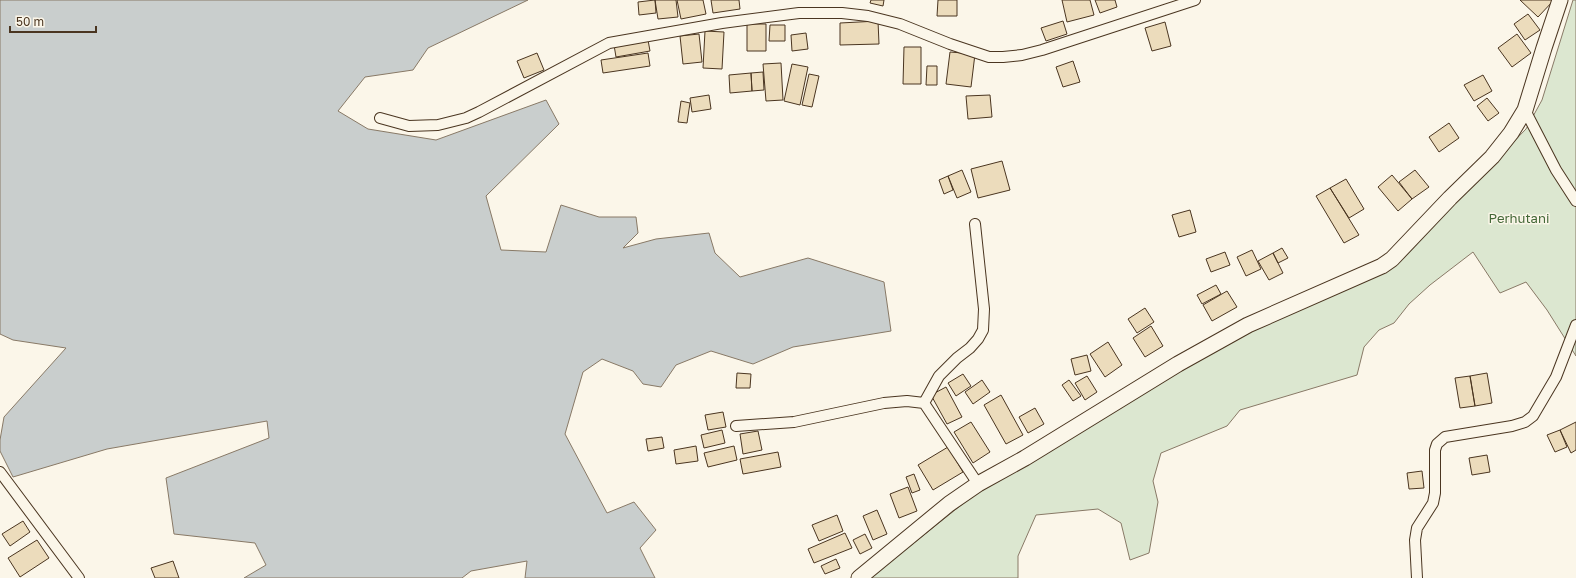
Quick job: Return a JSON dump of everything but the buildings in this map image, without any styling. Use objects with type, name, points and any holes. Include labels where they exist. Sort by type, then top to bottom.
[{"type":"street","points":[[380,118],[409,126],[420,126],[438,125],[466,118],[609,43],[722,23],[799,13],[842,13],[862,15],[900,24],[950,44],[989,57],[1003,58],[1042,50],[1195,0]]},
{"type":"street","points":[[859,578],[949,504],[978,484],[1025,458],[1178,364],[1248,325],[1382,266],[1402,250],[1450,198],[1492,157],[1511,133],[1525,110],[1560,0]]},
{"type":"street","points":[[1525,110],[1556,170],[1576,201]]},
{"type":"street","points":[[924,403],[939,376],[957,358],[970,348],[978,339],[983,330],[984,309],[976,224]]},
{"type":"street","points":[[1417,578],[1415,540],[1417,528],[1433,503],[1435,493],[1435,450],[1437,444],[1444,437],[1512,426],[1525,422],[1533,416],[1556,377],[1576,325]]},
{"type":"street","points":[[736,426],[794,422],[884,403],[907,401],[924,403],[978,484]]},
{"type":"street","points":[[0,472],[79,578]]},
{"type":"green space","name":"Perhutani","points":[[1573,0],[1576,0],[1576,356],[1547,310],[1526,282],[1500,293],[1473,252],[1430,285],[1409,304],[1394,323],[1379,330],[1364,347],[1357,375],[1240,410],[1227,426],[1161,453],[1153,481],[1158,502],[1149,553],[1130,560],[1121,523],[1098,509],[1036,515],[1018,556],[1018,578],[870,578],[975,494],[1113,411],[1251,330],[1383,271],[1526,129],[1542,100]]},
{"type":"shaded area","points":[[0,0],[528,0],[428,48],[413,70],[365,77],[338,111],[368,129],[436,140],[546,100],[559,124],[486,196],[501,250],[546,252],[561,205],[599,217],[636,217],[638,233],[623,248],[656,239],[709,233],[715,253],[740,277],[808,258],[884,282],[891,331],[793,347],[753,364],[711,351],[676,365],[661,387],[643,384],[633,371],[602,359],[583,372],[565,434],[607,513],[634,502],[656,530],[640,548],[655,578],[525,578],[527,561],[471,571],[462,578],[244,578],[266,565],[255,543],[174,534],[166,478],[269,438],[267,421],[107,449],[13,477],[0,451],[0,440],[4,417],[66,348],[13,340],[0,334]]}]
